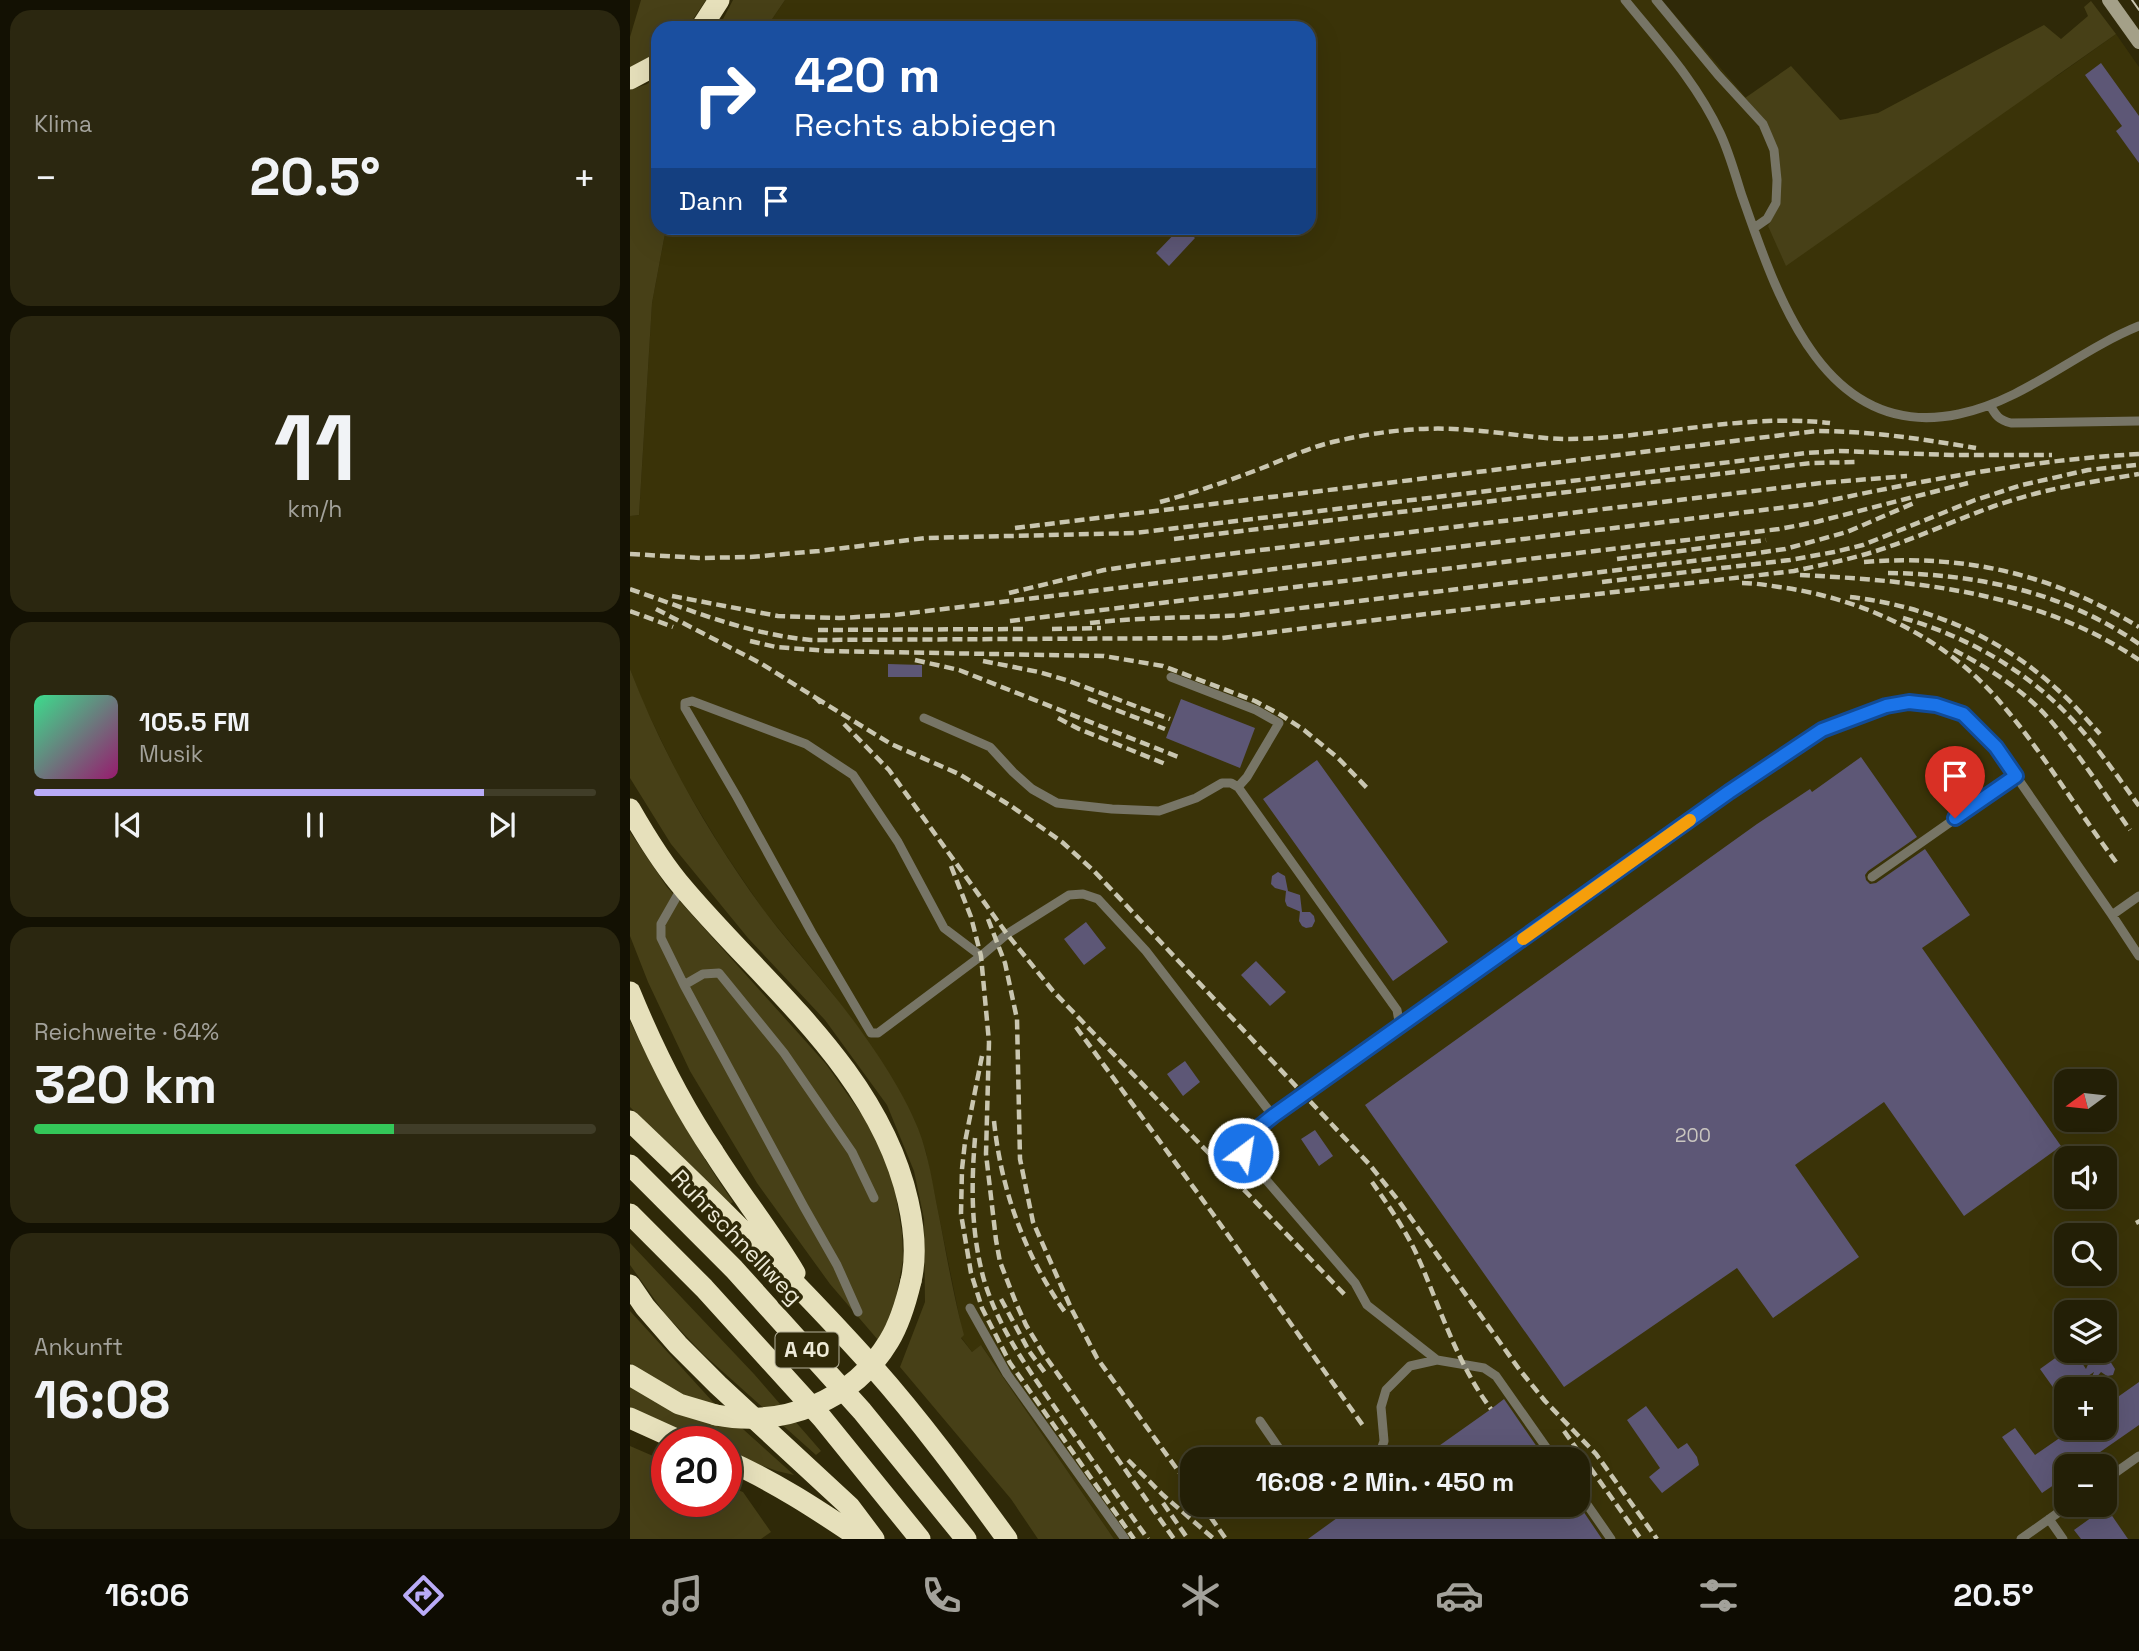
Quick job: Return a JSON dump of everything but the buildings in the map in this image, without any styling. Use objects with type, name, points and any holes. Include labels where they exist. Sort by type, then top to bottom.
[{"type":"highway","points":[[706,21],[719,0]]},
{"type":"highway","points":[[630,79],[651,68]]},
{"type":"highway","points":[[630,809],[682,887],[816,1033],[879,1120],[903,1178],[915,1248],[911,1281],[899,1322],[877,1358],[850,1386],[820,1403],[804,1410],[769,1418],[733,1419],[680,1404],[630,1375]]},
{"type":"highway","points":[[630,992],[659,1057],[712,1152],[782,1251],[812,1301]]},
{"type":"highway","points":[[630,1121],[812,1301],[874,1368],[958,1472],[1007,1539]]},
{"type":"highway","name":"Ruhrschnellweg","points":[[630,1165],[744,1279],[862,1411],[966,1539]]},
{"type":"highway","name":"A 40","points":[[630,1214],[704,1288],[822,1418],[920,1539]]},
{"type":"highway","points":[[630,1285],[678,1345],[850,1507],[874,1539]]},
{"type":"highway","points":[[630,1418],[651,1428]]},
{"type":"highway","points":[[742,1467],[815,1508],[861,1539]]},
{"type":"main road","points":[[2109,0],[2139,42]]},
{"type":"lane","points":[[1625,0],[1691,80],[1721,134],[1754,228],[1794,324],[1817,361],[1841,387],[1861,400],[1881,411],[1904,416],[1927,418],[1958,414],[2007,398],[2106,341],[2139,326]]},
{"type":"lane","points":[[1656,0],[1763,124],[1774,150],[1776,203],[1767,219],[1754,228]]},
{"type":"lane","points":[[1990,405],[2001,420],[2011,423],[2139,421]]},
{"type":"lane","points":[[1171,677],[1256,710],[1279,723],[1247,777],[1238,787]]},
{"type":"lane","points":[[981,956],[944,928],[898,842],[853,775],[806,744],[692,701],[685,703],[685,708],[871,1033],[878,1033],[981,956],[1007,934],[1069,895],[1083,894],[1098,899],[1146,951],[1273,1116]]},
{"type":"lane","points":[[1437,1360],[1367,1306],[1355,1283],[1243,1153],[1243,1140],[1729,792],[1822,730],[1886,706],[1909,702],[1936,705],[1963,714],[1996,747],[2139,956]]},
{"type":"lane","points":[[924,719],[990,747],[1032,789],[1057,803],[1112,809],[1158,810],[1196,798],[1222,783],[1231,783],[1238,787],[1397,1010],[1400,1027]]},
{"type":"lane","points":[[1872,877],[2016,776]]},
{"type":"lane","points":[[682,887],[661,924],[661,938],[837,1265],[858,1312]]},
{"type":"lane","points":[[2112,915],[2139,895]]},
{"type":"lane","points":[[684,985],[703,974],[719,973],[784,1054],[852,1152],[874,1198]]},
{"type":"lane","points":[[970,1308],[1007,1374],[1125,1539]]},
{"type":"lane","points":[[1382,1447],[1384,1441],[1381,1407],[1386,1390],[1410,1366],[1437,1360],[1484,1368],[1496,1376],[1546,1447]]},
{"type":"lane","points":[[1259,1421],[1278,1447]]},
{"type":"lane","points":[[2117,1472],[2139,1456]]},
{"type":"lane","points":[[1590,1509],[1611,1539]]},
{"type":"lane","points":[[2021,1539],[2054,1515]]},
{"type":"lane","points":[[2049,1519],[2063,1539]]},
{"type":"shaded area","points":[[641,0],[706,0],[692,21],[651,21],[651,56],[630,68],[630,37]]},
{"type":"shaded area","points":[[733,0],[785,0],[771,21],[721,21]]},
{"type":"shaded area","points":[[785,0],[1662,0],[1767,122],[1777,149],[1780,179],[1780,204],[1768,226],[2057,76],[2116,34],[2139,67],[2139,1539],[1114,1539],[982,1346],[972,1352],[961,1337],[963,1335],[926,1152],[914,1119],[865,1038],[829,989],[764,911],[722,849],[680,779],[643,703],[630,669],[630,516],[639,515],[652,303],[665,235],[1316,235],[1316,21],[771,21]]},
{"type":"shaded area","points":[[2091,1],[2116,34],[1786,266],[1768,226],[1780,204],[1777,149],[1767,122],[1745,98],[1791,66],[1840,120],[1878,113],[2044,25],[2061,39],[2088,16],[2084,7]]},
{"type":"shaded area","points":[[651,81],[651,235],[665,235],[652,303],[639,515],[630,516],[630,90]]},
{"type":"shaded area","points":[[630,669],[672,763],[724,852],[771,919],[863,1033],[906,1102],[928,1159],[964,1335],[961,1338],[972,1352],[981,1345],[1114,1539],[1038,1539],[1011,1499],[900,1367],[925,1302],[924,1219],[914,1171],[887,1105],[825,1020],[748,938],[671,844],[630,778]]},
{"type":"shaded area","points":[[630,832],[667,887],[826,1064],[870,1126],[893,1179],[902,1233],[903,1260],[896,1297],[878,1340],[830,1284],[757,1183],[690,1071],[648,982],[630,936]]},
{"type":"shaded area","points":[[630,1021],[678,1114],[733,1202],[730,1204],[630,1107]]},
{"type":"shaded area","points":[[630,1243],[754,1374],[821,1451],[816,1455],[703,1354],[665,1314],[630,1265]]},
{"type":"shaded area","points":[[630,1311],[713,1402],[740,1426],[662,1426],[630,1408],[630,1368],[639,1371],[630,1363]]},
{"type":"shaded area","points":[[742,1428],[794,1475],[742,1458]]},
{"type":"shaded area","points":[[630,1446],[651,1455],[651,1517],[742,1517],[742,1492],[771,1532],[761,1539],[630,1539]]},
{"type":"tram line","points":[[2132,0],[2139,10]]},
{"type":"railway","points":[[1160,502],[1233,479],[1316,447],[1386,432],[1452,429],[1570,439],[1764,421],[1830,423]]},
{"type":"railway","points":[[1015,528],[1816,431],[1876,434],[1976,448]]},
{"type":"railway","points":[[630,554],[701,558],[750,557],[925,538],[1135,533],[1806,453],[1839,451],[2052,455]]},
{"type":"railway","points":[[672,596],[778,616],[839,618],[894,615],[1813,504],[1975,473],[2057,461],[2139,454]]},
{"type":"railway","points":[[1174,539],[1811,463],[1858,462]]},
{"type":"railway","points":[[1602,582],[1790,560],[1834,552],[1863,545],[1975,500],[2022,485],[2088,470],[2136,465]]},
{"type":"railway","points":[[630,589],[741,627],[811,640],[1222,638],[1794,571],[1876,551],[2028,495],[2139,474]]},
{"type":"railway","points":[[1009,593],[1104,570],[1152,563],[1821,483],[1907,476]]},
{"type":"railway","points":[[1010,621],[1779,529],[1968,483]]},
{"type":"railway","points":[[1090,623],[1242,615],[1751,554],[1785,549],[1847,532],[1914,503]]},
{"type":"railway","points":[[1617,559],[1766,540]]},
{"type":"railway","points":[[1864,562],[1938,561],[2007,572],[2073,593],[2139,627]]},
{"type":"railway","points":[[1888,573],[1954,577],[2019,589],[2081,611],[2139,644]]},
{"type":"railway","points":[[1800,575],[1889,581],[1976,594],[2060,619],[2101,637],[2139,660]]},
{"type":"railway","points":[[1742,583],[1810,592],[1841,600],[1900,624],[1954,658],[2000,702],[2045,760],[2116,862]]},
{"type":"railway","points":[[1850,597],[1879,601],[1935,616],[1988,640],[2037,672],[2070,701],[2100,734]]},
{"type":"railway","points":[[656,609],[762,664],[823,705]]},
{"type":"railway","points":[[630,611],[673,627]]},
{"type":"railway","points":[[1903,618],[1968,643],[2028,679],[2084,733],[2139,806]]},
{"type":"railway","points":[[1052,629],[1101,628]]},
{"type":"railway","points":[[818,630],[1024,629]]},
{"type":"railway","points":[[750,641],[776,647],[828,651],[1104,656],[1163,666],[1255,701],[1281,715],[1338,758],[1369,790]]},
{"type":"railway","points":[[1954,650],[2005,680],[2040,709],[2071,746],[2130,830]]},
{"type":"railway","points":[[915,660],[959,670],[1181,758]]},
{"type":"railway","points":[[983,661],[1066,680],[1170,719]]},
{"type":"railway","points":[[816,698],[891,744],[959,774],[1011,806],[1062,842],[1094,871],[1369,1164],[1398,1200],[1519,1369],[1545,1401],[1596,1454],[1657,1539]]},
{"type":"railway","points":[[1088,699],[1165,729]]},
{"type":"railway","points":[[1058,718],[1168,765]]},
{"type":"railway","points":[[844,724],[889,770],[1007,934],[1053,991],[1345,1295]]},
{"type":"railway","points":[[951,866],[971,917],[981,956],[989,1042],[986,1154],[1000,1262],[1026,1325],[1043,1353],[1174,1539]]},
{"type":"railway","points":[[988,919],[1005,963],[1017,1019],[1020,1159],[1033,1222],[1071,1308],[1097,1358],[1180,1473]]},
{"type":"railway","points":[[1076,1027],[1364,1427]]},
{"type":"railway","points":[[982,1056],[965,1142],[961,1214],[971,1273],[982,1308],[1010,1363],[1134,1539]]},
{"type":"railway","points":[[994,1121],[1002,1172],[1017,1221],[1038,1268],[1065,1312]]},
{"type":"railway","points":[[975,1138],[974,1227],[984,1280],[999,1318],[1030,1371],[1148,1539]]},
{"type":"railway","points":[[1372,1182],[1412,1245],[1458,1353],[1491,1409]]},
{"type":"railway","points":[[2137,1220],[2139,1224]]},
{"type":"railway","points":[[1001,1299],[1029,1351],[1046,1374]]},
{"type":"railway","points":[[1564,1431],[1641,1539]]},
{"type":"railway","points":[[1128,1460],[1214,1539]]},
{"type":"railway","points":[[1163,1503],[1188,1539]]},
{"type":"railway","points":[[1210,1517],[1226,1539]]},
{"type":"slow traffic","points":[[1523,939],[1690,820]]},
{"type":"route","points":[[1243,1153],[1241,1146],[1247,1135],[1273,1116],[1729,792],[1822,730],[1886,706],[1909,702],[1936,705],[1963,714],[1996,747],[2016,776],[1955,818]]}]
